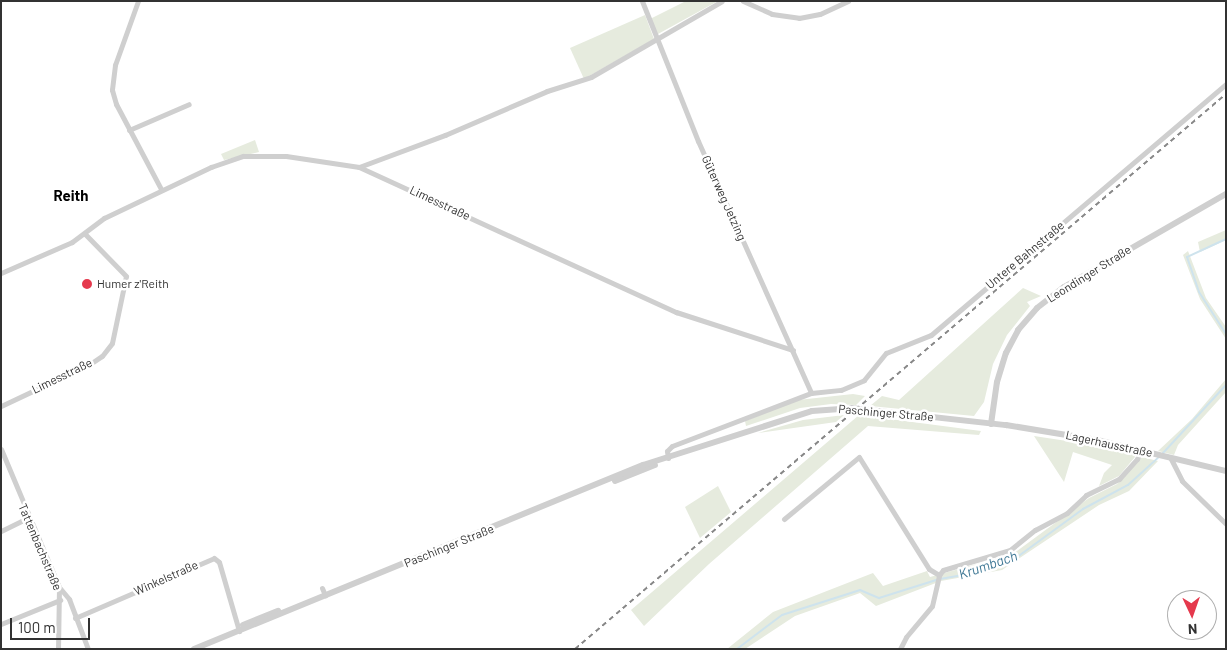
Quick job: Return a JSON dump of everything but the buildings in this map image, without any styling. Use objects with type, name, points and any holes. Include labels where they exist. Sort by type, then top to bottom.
[{"type":"street","points":[[138,1],[112,78],[116,104],[161,189]]},
{"type":"street","name":"Güterweg Jetzing","points":[[642,1],[720,190],[811,393]]},
{"type":"street","points":[[359,167],[445,135],[546,91],[591,77],[658,41],[722,1]]},
{"type":"street","points":[[743,1],[772,14],[799,18],[820,14],[848,1]]},
{"type":"street","name":"Untere Bahnstraße","points":[[668,458],[667,451],[672,446],[811,393],[841,390],[859,383],[872,374],[890,350],[930,335],[1226,84]]},
{"type":"street","points":[[129,130],[189,104]]},
{"type":"street","name":"Limesstraße","points":[[1,273],[85,234],[104,218],[161,189],[229,160],[251,155],[286,156],[359,167],[676,312],[792,350]]},
{"type":"street","name":"Leondinger Straße","points":[[991,424],[997,382],[1006,353],[1018,330],[1037,308],[1064,288],[1226,194]]},
{"type":"street","name":"Limesstraße","points":[[1,406],[97,360],[112,343],[126,276],[85,234]]},
{"type":"street","name":"Paschinger Straße","points":[[194,649],[239,630],[263,616],[301,605],[597,486],[646,470],[668,458],[786,416],[824,409],[858,409],[991,424]]},
{"type":"street","name":"Lagerhausstraße","points":[[991,424],[1141,450],[1226,471]]},
{"type":"street","name":"Tattenbachstraße","points":[[1,449],[28,518],[59,586],[58,649]]},
{"type":"street","points":[[900,649],[906,637],[932,606],[939,575],[943,570],[1010,550],[1035,530],[1067,513],[1086,495],[1119,479],[1137,459],[1141,450]]},
{"type":"street","points":[[1166,456],[1182,481],[1226,524]]},
{"type":"street","points":[[784,519],[859,457],[929,570],[939,575]]},
{"type":"street","points":[[1,530],[28,518]]},
{"type":"street","name":"Winkelstraße","points":[[75,618],[214,558],[219,562],[239,630]]},
{"type":"street","points":[[59,586],[69,599],[88,649]]},
{"type":"street","points":[[322,588],[324,595]]},
{"type":"street","points":[[1,624],[60,600]]},
{"type":"shaded area","points":[[686,1],[718,1],[658,34],[650,19]]},
{"type":"shaded area","points":[[645,15],[654,39],[584,79],[570,48]]},
{"type":"shaded area","points":[[255,140],[259,152],[224,160],[221,154]]},
{"type":"shaded area","points":[[1226,230],[1226,240],[1200,252],[1198,242]]},
{"type":"shaded area","points":[[1188,251],[1206,298],[1226,327],[1226,339],[1200,299],[1183,255]]},
{"type":"shaded area","points":[[1023,288],[1041,296],[1027,302],[1030,306],[1007,335],[993,364],[984,402],[974,416],[870,406],[882,396],[899,400]]},
{"type":"shaded area","points":[[1226,379],[1226,392],[1178,445],[1174,455],[1158,451],[1192,419]]},
{"type":"shaded area","points":[[853,394],[865,396],[856,405],[831,404],[800,408],[746,426],[745,421],[798,400]]},
{"type":"shaded area","points":[[844,415],[836,422],[758,433],[803,420]]},
{"type":"shaded area","points":[[859,415],[981,431],[979,435],[868,426],[709,564],[644,626],[631,610]]},
{"type":"shaded area","points":[[1034,436],[1100,446],[1135,454],[1135,457],[1119,476],[1099,486],[1104,473],[1112,465],[1073,452],[1064,482]]},
{"type":"shaded area","points":[[1142,457],[1158,461],[1129,491],[1099,505],[1002,570],[941,581],[876,606],[860,593],[795,616],[745,649],[727,649],[773,612],[873,573],[883,586],[927,571],[930,577],[1013,554],[1089,498],[1117,484]]},
{"type":"shaded area","points":[[718,486],[731,512],[700,538],[685,507]]},
{"type":"waterway","name":"Krumbach","points":[[1226,239],[1187,257],[1199,292],[1226,334]]},
{"type":"waterway","name":"Krumbach","points":[[1163,453],[1226,385]]},
{"type":"waterway","name":"Krumbach","points":[[940,579],[969,574],[1020,555],[1083,509],[1128,485],[1160,456]]},
{"type":"waterway","name":"Krumbach","points":[[737,649],[782,615],[860,590],[879,598],[936,580]]},
{"type":"railway","points":[[575,649],[1226,94]]},
{"type":"place","name":"Humer z'Reith","points":[[87,284]]},
{"type":"district","name":"Reith","points":[[71,196]]}]
